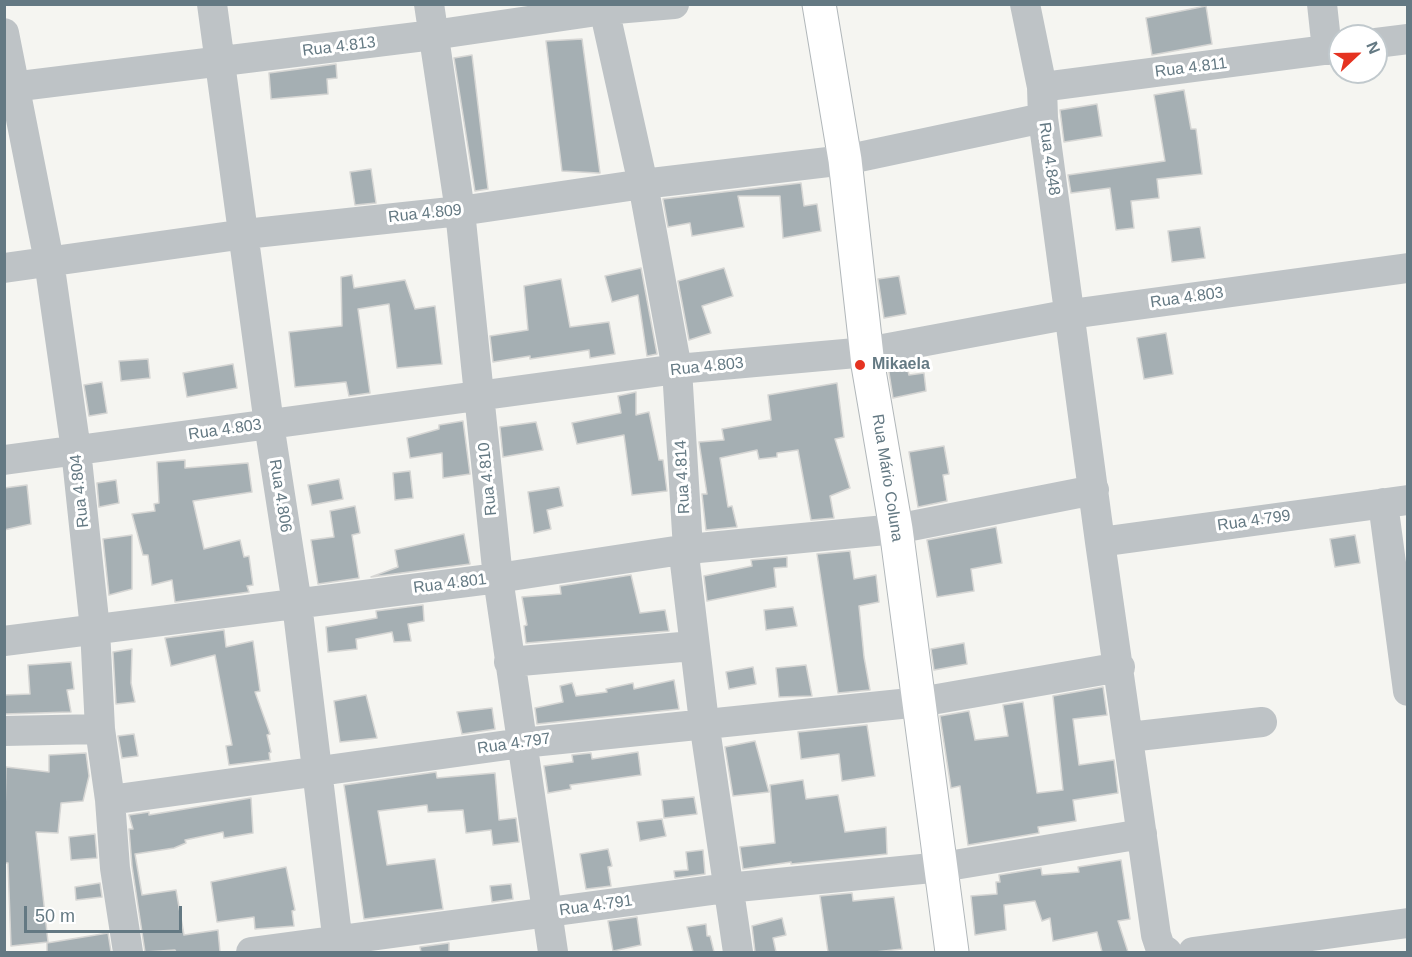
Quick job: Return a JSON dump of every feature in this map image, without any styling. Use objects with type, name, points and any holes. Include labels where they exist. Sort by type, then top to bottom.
[{"type":"main road","name":"Rua Mário Coluna","points":[[819,4],[845,160],[867,352],[896,529],[952,952]]},
{"type":"street","name":"Rua 4.806","points":[[212,4],[246,234],[269,424],[297,604],[338,947]]},
{"type":"street","name":"Rua 4.810","points":[[429,4],[460,211],[498,578],[553,952]]},
{"type":"street","name":"Rua 4.813","points":[[9,87],[433,35],[603,7],[674,4]]},
{"type":"street","name":"Rua 4.848","points":[[1025,4],[1042,87],[1043,118],[1156,935],[1160,947],[1167,952]]},
{"type":"street","points":[[1322,4],[1328,29]]},
{"type":"street","name":"Rua 4.814","points":[[603,7],[642,184],[677,369],[688,549],[686,563],[693,646],[738,952]]},
{"type":"street","name":"Rua 4.804","points":[[4,33],[9,87],[50,261],[76,450],[95,629],[100,729],[110,800],[115,868],[128,952]]},
{"type":"street","points":[[1388,41],[1407,39]]},
{"type":"street","name":"Rua 4.811","points":[[1042,87],[1328,50]]},
{"type":"street","name":"Rua 4.809","points":[[4,268],[246,234],[460,211],[642,184],[845,160],[1043,118]]},
{"type":"street","name":"Rua 4.803","points":[[4,460],[677,369],[867,352],[1071,314],[1407,268]]},
{"type":"street","name":"Rua 4.801","points":[[4,641],[498,578],[688,549],[896,529],[1094,490]]},
{"type":"street","points":[[1395,502],[1407,691]]},
{"type":"street","name":"Rua 4.799","points":[[1100,542],[1395,502]]},
{"type":"street","points":[[509,662],[693,646]]},
{"type":"street","name":"Rua 4.797","points":[[110,800],[316,773],[522,742],[920,702],[1120,667]]},
{"type":"street","points":[[1129,737],[1262,722]]},
{"type":"street","points":[[4,731],[100,729]]},
{"type":"street","name":"Rua 4.791","points":[[250,952],[338,947],[548,913],[727,888],[942,867],[1142,834]]},
{"type":"street","points":[[1193,952],[1262,948],[1407,923]]},
{"type":"building","points":[[1206,6],[1212,44],[1152,55],[1146,18]]},
{"type":"building","points":[[582,39],[600,173],[562,171],[546,41]]},
{"type":"building","points":[[472,55],[488,189],[475,191],[454,58]]},
{"type":"building","points":[[336,64],[337,78],[327,79],[328,94],[271,99],[269,73]]},
{"type":"building","points":[[1184,90],[1191,129],[1196,129],[1202,174],[1157,179],[1159,198],[1131,201],[1134,228],[1116,230],[1110,188],[1071,193],[1068,175],[1165,161],[1154,95]]},
{"type":"building","points":[[1097,104],[1102,136],[1064,142],[1060,110]]},
{"type":"building","points":[[371,169],[376,203],[355,205],[350,172]]},
{"type":"building","points":[[801,183],[804,206],[817,204],[821,231],[783,238],[780,196],[738,196],[744,227],[692,236],[690,223],[668,227],[663,199]]},
{"type":"building","points":[[1200,227],[1205,258],[1172,262],[1168,231]]},
{"type":"building","points":[[641,268],[657,354],[647,356],[638,295],[612,302],[605,276]]},
{"type":"building","points":[[724,268],[733,296],[702,306],[711,333],[689,340],[678,281]]},
{"type":"building","points":[[352,275],[354,288],[405,280],[415,309],[435,306],[442,364],[397,368],[389,304],[358,309],[370,393],[349,396],[346,382],[295,387],[289,332],[342,326],[341,277]]},
{"type":"building","points":[[899,276],[906,314],[884,318],[878,279]]},
{"type":"building","points":[[561,279],[570,327],[609,322],[615,354],[590,358],[589,350],[493,362],[490,336],[528,330],[524,286]]},
{"type":"building","points":[[1166,333],[1173,374],[1144,379],[1137,338]]},
{"type":"building","points":[[148,359],[150,378],[121,381],[119,361]]},
{"type":"building","points":[[906,362],[909,375],[924,373],[926,391],[893,398],[888,366]]},
{"type":"building","points":[[233,364],[237,388],[187,397],[183,373]]},
{"type":"building","points":[[102,382],[107,413],[89,416],[84,385]]},
{"type":"building","points":[[837,383],[844,437],[835,439],[850,488],[830,496],[834,518],[811,520],[798,450],[777,453],[777,457],[759,459],[757,450],[720,458],[728,507],[732,506],[737,527],[706,530],[702,494],[707,494],[699,442],[724,440],[722,429],[771,420],[768,395]]},
{"type":"building","points":[[636,392],[636,415],[649,412],[659,460],[663,460],[667,491],[632,495],[624,435],[577,444],[572,423],[621,413],[618,396]]},
{"type":"building","points":[[463,421],[470,474],[443,478],[442,453],[410,458],[407,438],[439,429],[439,425]]},
{"type":"building","points":[[536,422],[543,450],[503,457],[500,427]]},
{"type":"building","points":[[944,446],[949,474],[943,475],[947,501],[918,507],[909,452]]},
{"type":"building","points":[[185,460],[185,468],[248,463],[252,492],[193,501],[204,549],[240,540],[244,557],[249,556],[253,585],[247,586],[249,592],[175,602],[172,580],[152,585],[148,555],[143,555],[132,514],[155,511],[154,504],[159,503],[157,462]]},
{"type":"building","points":[[410,471],[413,498],[395,500],[393,473]]},
{"type":"building","points":[[339,479],[343,499],[312,505],[308,485]]},
{"type":"building","points":[[116,480],[119,503],[99,507],[97,483]]},
{"type":"building","points":[[27,485],[31,524],[4,530],[4,488]]},
{"type":"building","points":[[559,487],[563,506],[547,510],[551,529],[534,533],[528,492]]},
{"type":"building","points":[[355,506],[360,533],[352,535],[359,578],[318,584],[311,540],[334,537],[330,511]]},
{"type":"building","points":[[996,527],[1002,563],[971,569],[974,591],[937,597],[927,540]]},
{"type":"building","points":[[464,534],[470,564],[371,577],[398,567],[395,550]]},
{"type":"building","points":[[132,535],[132,589],[109,595],[103,539]]},
{"type":"building","points":[[1355,535],[1360,563],[1335,567],[1330,539]]},
{"type":"building","points":[[850,551],[854,579],[876,575],[879,602],[859,606],[870,690],[838,693],[817,554]]},
{"type":"building","points":[[787,557],[787,567],[774,568],[776,587],[707,601],[704,576],[752,566],[751,560]]},
{"type":"building","points":[[631,575],[640,613],[665,610],[669,631],[526,643],[524,626],[527,625],[522,597],[561,594],[560,586]]},
{"type":"building","points":[[423,605],[424,621],[408,624],[411,641],[394,642],[392,632],[356,639],[357,649],[328,652],[326,627],[377,618],[376,611]]},
{"type":"building","points":[[793,607],[797,626],[766,630],[764,610]]},
{"type":"building","points":[[224,630],[226,647],[253,641],[260,691],[255,692],[270,734],[267,735],[271,752],[269,753],[270,760],[229,765],[226,746],[232,745],[215,655],[171,666],[165,638]]},
{"type":"building","points":[[964,643],[967,664],[934,670],[931,649]]},
{"type":"building","points":[[132,649],[131,683],[135,702],[116,704],[113,652]]},
{"type":"building","points":[[71,662],[74,689],[67,690],[71,712],[4,714],[4,695],[30,694],[28,665]]},
{"type":"building","points":[[806,665],[812,696],[779,697],[776,668]]},
{"type":"building","points":[[753,667],[756,684],[729,689],[726,672]]},
{"type":"building","points":[[674,680],[679,709],[537,724],[535,708],[563,702],[560,686],[572,683],[576,696],[607,692],[606,689],[633,683],[634,689]]},
{"type":"building","points":[[1103,687],[1107,715],[1073,719],[1079,765],[1114,760],[1118,793],[1073,800],[1076,821],[1038,827],[1039,833],[968,845],[960,786],[951,788],[940,716],[969,711],[975,740],[1008,736],[1003,705],[1023,702],[1037,793],[1063,790],[1053,696]]},
{"type":"building","points":[[366,695],[377,738],[340,742],[334,701]]},
{"type":"building","points":[[492,708],[495,729],[462,734],[457,712]]},
{"type":"building","points":[[867,725],[875,776],[842,781],[839,754],[801,759],[798,732]]},
{"type":"building","points":[[134,734],[138,756],[122,758],[118,736]]},
{"type":"building","points":[[755,741],[769,792],[733,796],[725,747]]},
{"type":"building","points":[[638,752],[641,775],[570,785],[571,789],[548,793],[544,766],[573,762],[572,755],[591,753],[592,759]]},
{"type":"building","points":[[86,753],[89,776],[83,801],[61,803],[58,833],[36,832],[48,942],[11,946],[8,863],[4,863],[6,767],[49,772],[49,755]]},
{"type":"building","points":[[436,772],[437,778],[495,773],[499,820],[516,818],[519,842],[493,845],[491,830],[466,833],[463,810],[428,812],[427,805],[378,811],[387,865],[435,859],[443,909],[364,919],[344,785]]},
{"type":"building","points":[[803,780],[806,799],[838,795],[845,832],[886,827],[887,854],[791,864],[791,862],[743,869],[740,847],[775,843],[770,785]]},
{"type":"building","points":[[694,797],[697,814],[664,818],[662,800]]},
{"type":"building","points":[[251,798],[253,833],[224,838],[223,832],[185,840],[186,843],[174,848],[135,854],[142,895],[176,890],[184,935],[218,930],[220,952],[176,952],[175,950],[145,952],[132,866],[129,829],[133,829],[129,815],[149,812],[149,815]]},
{"type":"building","points":[[662,819],[666,836],[640,841],[637,822]]},
{"type":"building","points":[[95,834],[97,858],[71,860],[69,837]]},
{"type":"building","points":[[608,849],[612,866],[608,867],[611,886],[586,889],[580,854]]},
{"type":"building","points":[[703,850],[705,874],[675,878],[674,871],[688,870],[686,852]]},
{"type":"building","points":[[1121,860],[1130,919],[1118,921],[1128,952],[1102,952],[1097,932],[1053,941],[1050,918],[1042,921],[1035,901],[1004,905],[1006,930],[975,935],[971,896],[997,894],[996,882],[1000,882],[999,875],[1041,868],[1042,875],[1079,872],[1078,867]]},
{"type":"building","points":[[286,867],[295,910],[292,911],[294,926],[255,929],[254,917],[217,922],[211,882]]},
{"type":"building","points":[[100,883],[102,897],[76,900],[75,887]]},
{"type":"building","points":[[511,884],[513,899],[492,902],[490,886]]},
{"type":"building","points":[[852,893],[853,901],[894,897],[902,949],[875,952],[828,952],[820,896]]},
{"type":"building","points":[[637,917],[641,945],[613,951],[608,921]]},
{"type":"building","points":[[782,918],[786,935],[773,938],[776,952],[755,952],[752,926]]},
{"type":"building","points":[[706,924],[707,936],[710,936],[714,952],[693,952],[687,927]]},
{"type":"building","points":[[108,933],[111,952],[47,952],[47,943]]},
{"type":"building","points":[[449,943],[449,952],[421,952],[420,947]]},
{"type":"place","name":"Mikaela","points":[[860,365]]}]
